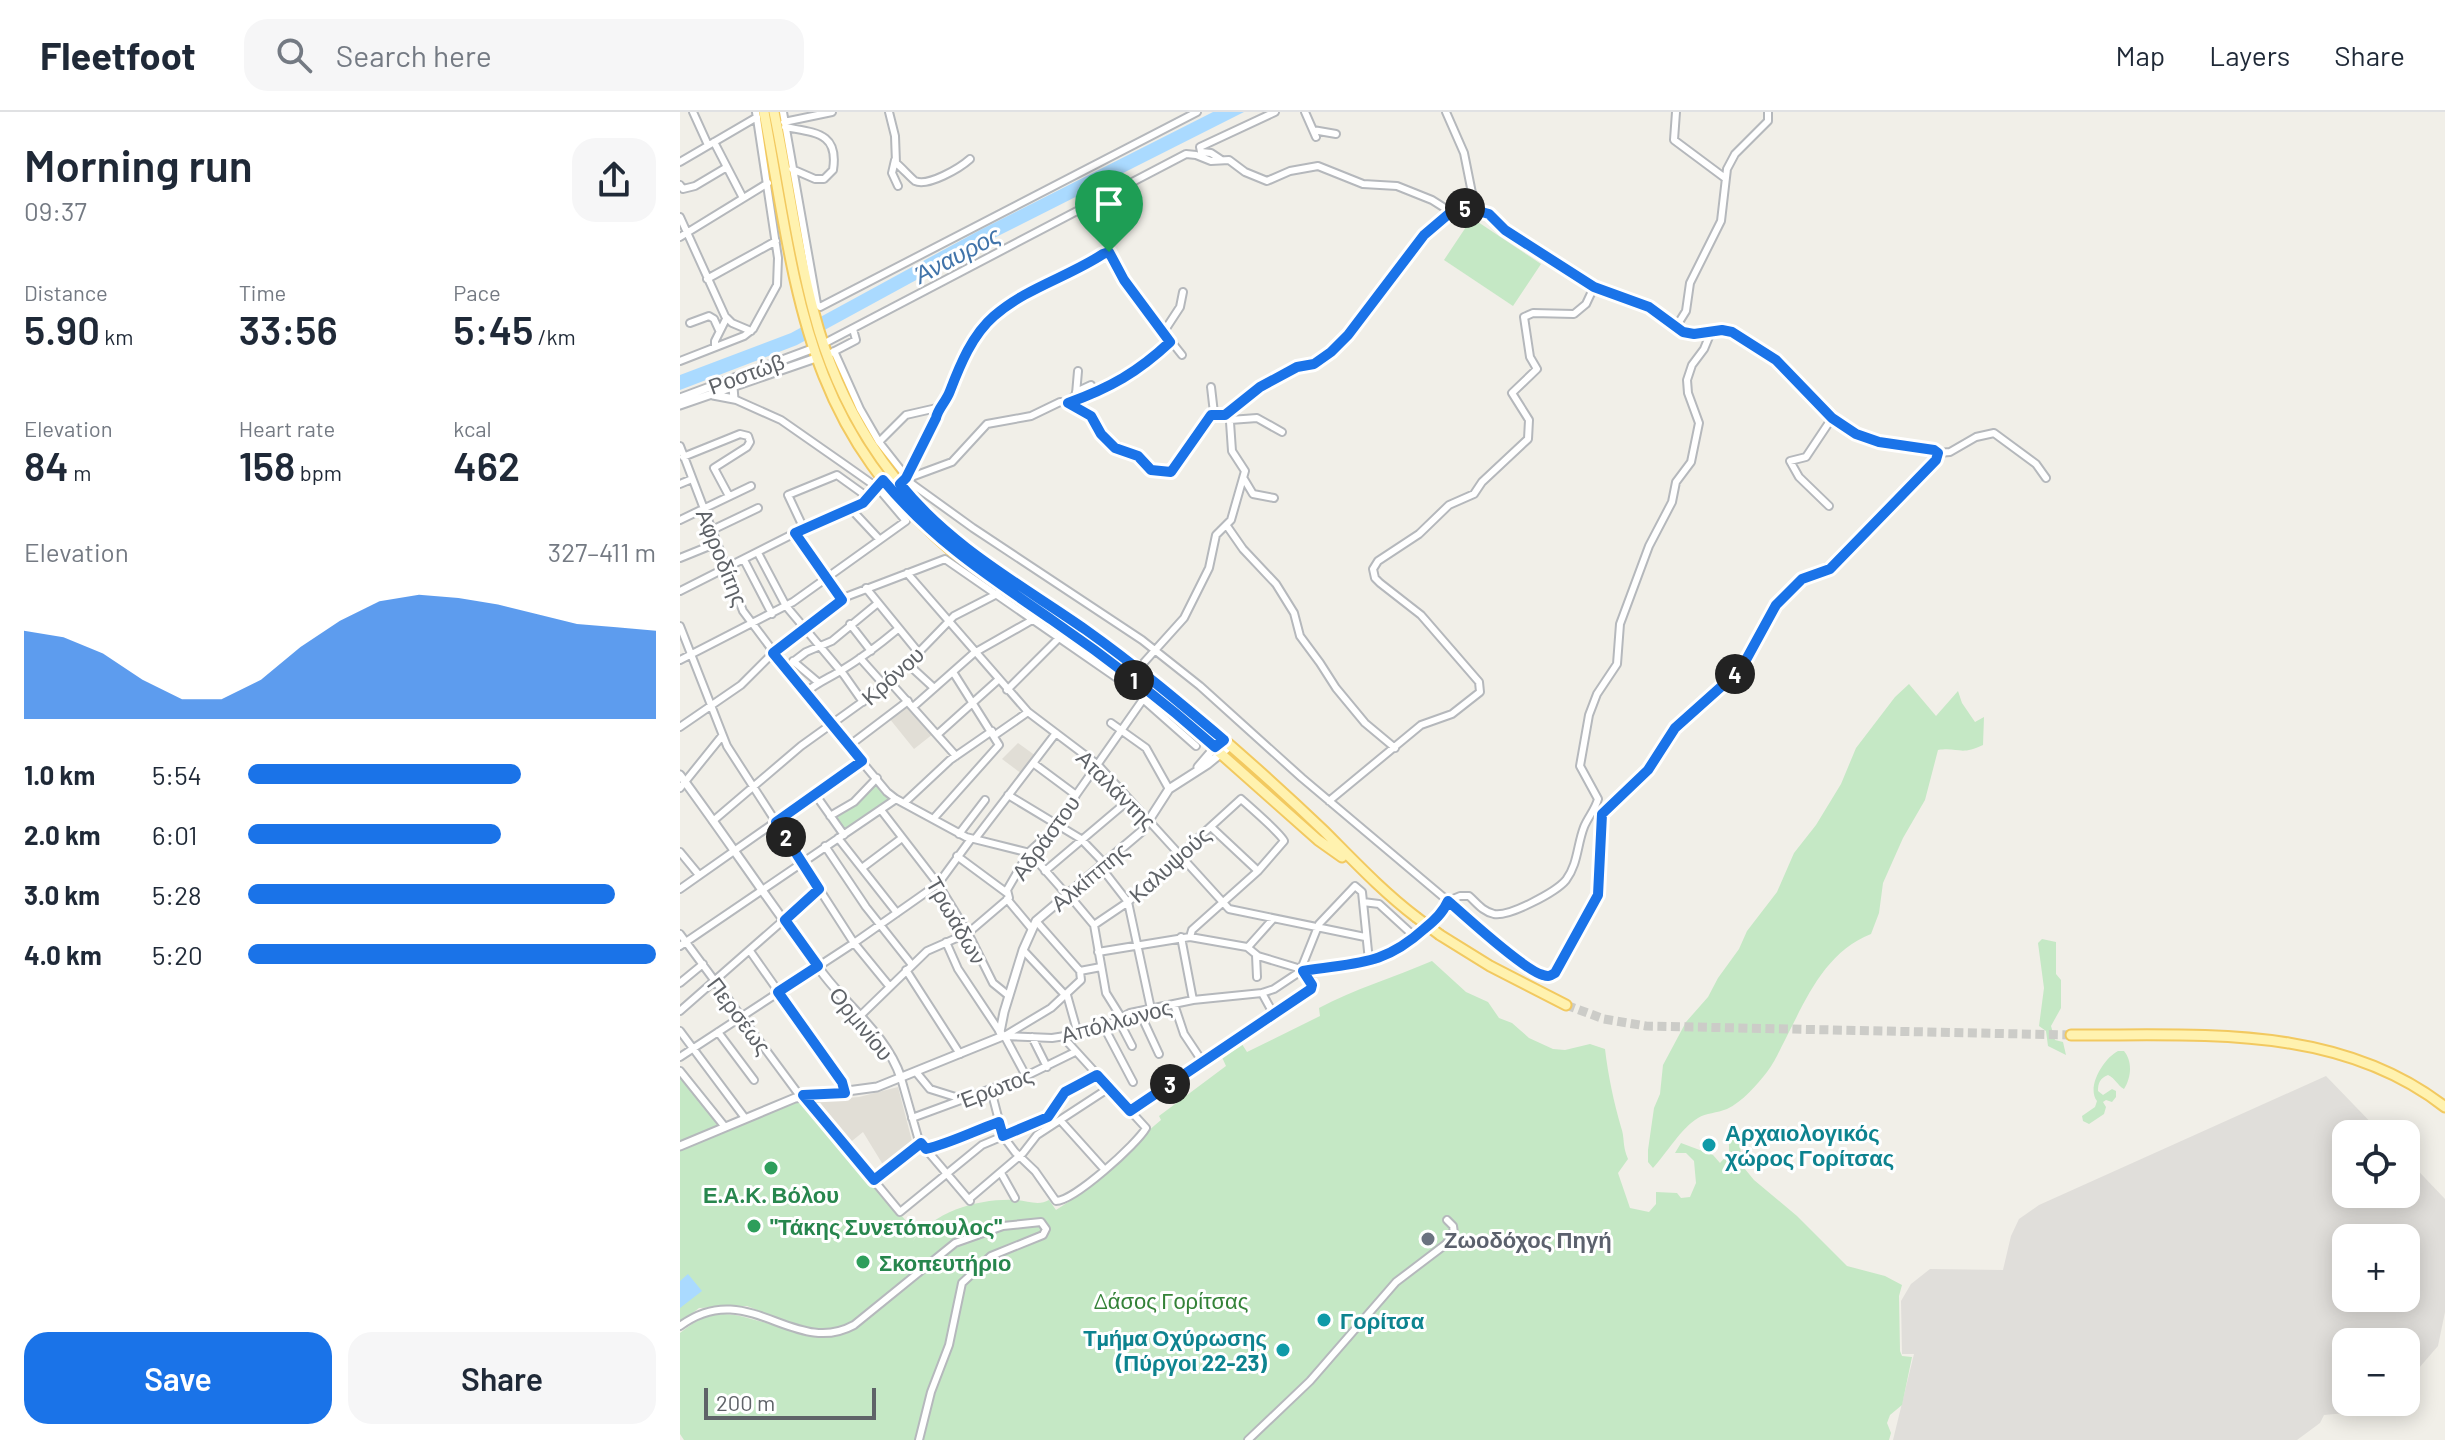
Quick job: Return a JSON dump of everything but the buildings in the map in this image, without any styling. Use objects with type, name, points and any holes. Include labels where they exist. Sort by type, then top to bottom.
[{"type":"main road","points":[[774,112],[813,311],[860,427],[932,520],[972,553],[1139,668],[1324,831],[1361,871]]},
{"type":"main road","points":[[759,114],[803,318],[813,350],[846,425],[880,484],[950,549],[1119,667],[1318,840],[1416,917],[1490,966],[1566,1005]]},
{"type":"main road","points":[[2071,1035],[2223,1034],[2298,1044],[2372,1066],[2413,1085],[2445,1107]]},
{"type":"street","points":[[693,112],[743,198]]},
{"type":"street","points":[[783,112],[820,307],[1183,115],[1197,112]]},
{"type":"street","points":[[785,125],[832,112]]},
{"type":"street","points":[[889,112],[895,136],[892,173],[898,186]]},
{"type":"street","points":[[1220,159],[1211,153],[1201,152],[1200,147],[1275,112]]},
{"type":"street","points":[[1305,112],[1314,134],[1336,134]]},
{"type":"street","points":[[1446,112],[1465,157],[1475,208]]},
{"type":"street","points":[[1676,112],[1674,140],[1725,178]]},
{"type":"street","points":[[1676,327],[1686,311],[1690,283],[1721,221],[1727,169],[1735,154],[1768,121],[1768,112]]},
{"type":"street","points":[[680,162],[759,114],[779,269],[778,282],[751,331],[680,361]]},
{"type":"street","points":[[785,125],[825,137],[832,144],[835,156],[832,174],[824,179],[815,179],[792,169]]},
{"type":"street","points":[[826,348],[853,329],[1183,155],[1196,155],[1211,161],[1229,160],[1245,172],[1267,181],[1290,171],[1320,167],[1363,184],[1397,186],[1432,200],[1451,212]]},
{"type":"street","points":[[895,160],[912,180],[918,182],[955,172],[970,159]]},
{"type":"street","points":[[680,185],[683,189],[690,188],[727,167]]},
{"type":"street","points":[[684,234],[768,183]]},
{"type":"street","points":[[1110,193],[1114,222],[1109,252],[1124,280],[1182,355]]},
{"type":"street","points":[[1227,418],[1260,387],[1297,367],[1314,364],[1335,348],[1390,282],[1420,240],[1451,212],[1475,208],[1489,214],[1505,230],[1594,287],[1649,307],[1688,334],[1728,330],[1776,360],[1832,418],[1867,439],[1931,449],[1938,453],[1951,452],[1976,437],[1994,433],[2036,464],[2046,478]]},
{"type":"street","points":[[680,217],[684,234],[726,319],[751,331]]},
{"type":"street","points":[[707,279],[776,241]]},
{"type":"street","points":[[879,442],[906,415],[937,410],[945,402],[969,347],[992,317],[1037,288],[1109,252]]},
{"type":"street","points":[[1329,801],[1428,721],[1452,714],[1477,696],[1480,686],[1421,615],[1380,583],[1373,574],[1374,565],[1419,534],[1449,505],[1476,492],[1482,482],[1528,439],[1529,420],[1512,393],[1537,369],[1530,357],[1524,317],[1533,313],[1574,314],[1586,304],[1594,287]]},
{"type":"street","points":[[1163,333],[1180,307],[1183,292]]},
{"type":"street","points":[[690,323],[709,316],[719,330]]},
{"type":"street","points":[[715,347],[714,342],[726,319]]},
{"type":"street","points":[[826,348],[856,340],[853,329]]},
{"type":"street","points":[[1448,901],[1464,895],[1491,913],[1511,912],[1555,889],[1567,879],[1573,868],[1583,830],[1598,799],[1579,762],[1589,715],[1597,694],[1617,664],[1620,624],[1649,546],[1672,502],[1676,482],[1691,462],[1699,423],[1688,393],[1687,376],[1711,332]]},
{"type":"street","points":[[903,481],[952,462],[987,424],[1041,413],[1055,403],[1068,403],[1114,385],[1153,359],[1170,342]]},
{"type":"street","points":[[826,348],[903,481],[1154,649],[1507,951],[1539,974],[1547,976],[1555,973],[1598,895],[1602,814],[1648,770],[1675,728],[1741,669],[1776,605],[1802,579],[1830,569],[1935,461],[1938,453]]},
{"type":"street","points":[[680,405],[733,387],[813,350]]},
{"type":"street","name":"Ροστώβ","points":[[680,398],[813,350]]},
{"type":"street","points":[[1076,392],[1078,371]]},
{"type":"street","points":[[1068,403],[1076,392],[1091,385]]},
{"type":"street","points":[[733,387],[734,399]]},
{"type":"street","points":[[1211,387],[1214,413]]},
{"type":"street","points":[[680,660],[786,606],[906,521],[880,484],[781,420],[734,399],[711,394]]},
{"type":"street","points":[[1068,403],[1091,416],[1101,434],[1115,448],[1138,456],[1151,470],[1168,472],[1214,413]]},
{"type":"street","points":[[903,481],[936,418],[937,410]]},
{"type":"street","points":[[1214,413],[1227,418],[1257,418],[1282,432]]},
{"type":"street","points":[[1139,668],[1184,618],[1209,568],[1216,535],[1227,526],[1244,479],[1245,469],[1232,451],[1227,418]]},
{"type":"street","points":[[1829,506],[1799,477],[1790,461],[1801,461],[1806,457],[1832,418]]},
{"type":"street","points":[[682,458],[740,434],[749,438],[747,447],[714,468],[729,496]]},
{"type":"street","name":"Αφροδίτης","points":[[680,446],[682,458],[743,611],[773,653],[862,761],[900,801],[959,834],[1029,852]]},
{"type":"street","points":[[804,529],[788,495],[837,475],[869,498]]},
{"type":"street","points":[[680,484],[692,479]]},
{"type":"street","points":[[1244,479],[1255,495],[1274,498]]},
{"type":"street","points":[[680,591],[795,533],[851,509],[869,498],[880,484]]},
{"type":"street","points":[[680,520],[751,486]]},
{"type":"street","points":[[712,530],[758,508]]},
{"type":"street","points":[[851,509],[879,539]]},
{"type":"street","points":[[1227,526],[1243,549],[1278,586],[1294,613],[1300,636],[1336,688],[1365,723],[1395,748]]},
{"type":"street","points":[[795,533],[842,600]]},
{"type":"street","points":[[680,558],[717,543]]},
{"type":"street","points":[[758,553],[786,606],[863,702]]},
{"type":"street","points":[[680,727],[741,685],[773,653],[842,600],[945,559],[1144,698],[1196,746]]},
{"type":"street","points":[[744,560],[772,614]]},
{"type":"street","name":"Αταλάντης","points":[[907,573],[1028,712],[1098,765],[1232,911],[1365,937]]},
{"type":"street","points":[[866,588],[919,653]]},
{"type":"street","name":"Κρόνου","points":[[713,821],[831,723],[888,684],[958,613],[997,594]]},
{"type":"street","points":[[785,668],[832,641],[878,603]]},
{"type":"street","points":[[850,745],[934,688],[974,653],[1034,619]]},
{"type":"street","points":[[850,624],[871,651]]},
{"type":"street","points":[[680,626],[722,736],[854,943],[890,987]]},
{"type":"street","points":[[805,693],[871,651],[898,629]]},
{"type":"street","points":[[1007,690],[1060,637]]},
{"type":"street","points":[[860,658],[911,704],[956,756]]},
{"type":"street","points":[[793,661],[819,683]]},
{"type":"street","points":[[909,665],[934,688]]},
{"type":"street","points":[[934,818],[999,747],[953,672]]},
{"type":"street","points":[[938,734],[998,680]]},
{"type":"street","name":"Αδράστου","points":[[860,1016],[927,951],[968,933],[1007,896],[1029,852],[1060,824],[1076,795],[1144,698]]},
{"type":"street","points":[[683,944],[825,846],[900,801],[956,756],[1028,712]]},
{"type":"street","points":[[1111,723],[1150,753],[1169,789]]},
{"type":"street","points":[[680,1057],[938,884],[1056,733]]},
{"type":"street","points":[[682,782],[722,736]]},
{"type":"street","name":"Αλκίππης","points":[[1009,996],[1034,925],[1142,831],[1169,789],[1227,743]]},
{"type":"street","points":[[680,889],[862,761]]},
{"type":"street","points":[[1033,763],[1076,795]]},
{"type":"street","points":[[830,816],[854,802],[877,778]]},
{"type":"street","name":"Ορμινίου","points":[[682,782],[818,966],[889,1053],[901,1078],[924,1146],[970,1200],[1001,1173]]},
{"type":"street","points":[[815,794],[862,868],[897,913]]},
{"type":"street","points":[[1008,795],[1081,839],[1128,902],[1151,1009]]},
{"type":"street","name":"Καλυψούς","points":[[1094,925],[1128,902],[1240,799],[1284,839],[1277,852],[1258,871]]},
{"type":"street","points":[[1045,871],[1129,800]]},
{"type":"street","points":[[959,834],[982,803],[993,816]]},
{"type":"street","name":"Τρωάδων","points":[[881,810],[938,884],[996,987],[1009,996]]},
{"type":"street","points":[[1190,937],[1192,930],[1258,871],[1211,827]]},
{"type":"street","points":[[862,868],[902,838]]},
{"type":"street","points":[[825,846],[909,968],[960,1054]]},
{"type":"street","points":[[680,852],[699,875]]},
{"type":"street","points":[[1029,852],[1094,925],[1106,993],[1132,1046]]},
{"type":"street","points":[[957,856],[1007,896],[1080,971],[1081,980],[1067,995],[1051,1008],[1003,1035]]},
{"type":"street","points":[[1302,970],[1317,928],[1357,886],[1363,902],[1369,961]]},
{"type":"street","points":[[680,1011],[819,889]]},
{"type":"street","name":"Απόλλωνος","points":[[680,1146],[801,1096],[877,1087],[1003,1035],[1063,1037],[1078,1034],[1104,1027],[1139,1011],[1193,1000],[1262,993],[1274,989],[1302,970],[1369,961],[1393,953],[1415,937],[1440,914],[1448,901]]},
{"type":"street","points":[[1363,902],[1379,904],[1415,937]]},
{"type":"street","points":[[1248,947],[1273,919]]},
{"type":"street","name":"Περσέως","points":[[680,934],[683,944],[703,964],[801,1096],[900,1212],[947,1174]]},
{"type":"street","points":[[1181,937],[1193,1000]]},
{"type":"street","points":[[1098,952],[1190,937],[1248,947],[1256,955],[1302,970],[1312,987],[1130,1111]]},
{"type":"street","points":[[946,942],[958,969],[1003,1035],[1026,1076]]},
{"type":"street","points":[[1023,950],[1067,995],[1078,1034]]},
{"type":"street","points":[[750,951],[842,1082],[845,1093]]},
{"type":"street","points":[[1256,955],[1257,977]]},
{"type":"street","points":[[680,983],[703,964]]},
{"type":"street","points":[[1080,971],[1101,967]]},
{"type":"street","points":[[1262,993],[1273,1013]]},
{"type":"street","points":[[1003,1035],[1009,996]]},
{"type":"street","points":[[1174,1004],[1184,1034],[1202,1061]]},
{"type":"street","points":[[1139,1011],[1159,1054]]},
{"type":"street","points":[[1104,1027],[1133,1082]]},
{"type":"street","points":[[680,1031],[745,1118]]},
{"type":"street","points":[[718,1032],[754,1080]]},
{"type":"street","points":[[1032,1037],[1047,1067]]},
{"type":"street","points":[[991,1090],[1003,1136],[1058,1202],[1083,1188],[1146,1130],[1063,1037]]},
{"type":"street","name":"Έρωτος","points":[[912,1118],[1026,1076],[1075,1052]]},
{"type":"street","points":[[680,1071],[725,1127]]},
{"type":"street","points":[[916,1072],[930,1089],[964,1100]]},
{"type":"street","points":[[947,1174],[982,1145],[1048,1117],[1065,1092],[1097,1075]]},
{"type":"street","points":[[1015,1198],[1001,1173],[1037,1135],[1109,1088]]},
{"type":"street","points":[[1060,1120],[1104,1169]]},
{"type":"street","points":[[874,1180],[924,1146],[950,1143],[999,1122]]},
{"type":"street","points":[[1248,1440],[1310,1381],[1396,1282],[1453,1236],[1453,1226],[1447,1220]]},
{"type":"street","points":[[680,1326],[703,1312],[731,1309],[784,1322],[809,1333],[835,1334],[854,1325],[955,1243],[1003,1226],[1041,1222],[1046,1229],[1043,1235],[991,1256],[962,1283],[949,1345],[931,1392],[919,1440]]},
{"type":"shaded area","points":[[907,705],[933,734],[914,749],[889,718]]},
{"type":"shaded area","points":[[1018,743],[1036,756],[1022,774],[1002,759]]},
{"type":"shaded area","points":[[2326,1076],[2368,1120],[2332,1120],[2332,1208],[2420,1208],[2420,1173],[2445,1199],[2445,1312],[2438,1346],[2420,1367],[2420,1328],[2332,1328],[2332,1414],[2324,1415],[2320,1423],[2297,1440],[1893,1440],[1914,1354],[1902,1354],[1901,1301],[1911,1284],[1930,1269],[2003,1270],[2011,1236],[2019,1219],[2039,1205]]},
{"type":"shaded area","points":[[898,1087],[912,1141],[910,1148],[885,1168],[863,1132],[847,1145],[810,1101],[859,1097]]},
{"type":"green space","points":[[1472,218],[1541,264],[1513,306],[1444,260]]},
{"type":"green space","points":[[1909,684],[1936,716],[1958,691],[1975,722],[1984,717],[1983,745],[1964,751],[1938,750],[1925,800],[1903,838],[1883,883],[1879,913],[1871,934],[1841,952],[1819,978],[1772,1064],[1754,1088],[1733,1106],[1692,1122],[1653,1168],[1648,1162],[1648,1150],[1663,1065],[1686,1022],[1708,997],[1747,931],[1777,892],[1794,853],[1816,825],[1841,784],[1856,748],[1895,697]]},
{"type":"green space","points":[[876,784],[891,801],[845,832],[835,817],[857,803]]},
{"type":"green space","points":[[2042,939],[2056,942],[2056,974],[2061,980],[2061,1008],[2051,1026],[2055,1040],[2063,1042],[2066,1055],[2048,1046],[2046,1031],[2039,1026],[2044,988],[2038,943]]},
{"type":"green space","name":"Δάσος Γορίτσας","points":[[1432,961],[1466,992],[1488,1002],[1499,1018],[1512,1023],[1529,1038],[1553,1049],[1565,1050],[1590,1044],[1605,1049],[1628,1159],[1618,1173],[1630,1208],[1649,1212],[1656,1204],[1656,1192],[1690,1197],[1696,1183],[1694,1161],[1686,1153],[1675,1153],[1681,1143],[1713,1155],[1720,1163],[1729,1153],[1726,1137],[1737,1131],[1741,1138],[1740,1163],[1754,1180],[1797,1216],[1847,1266],[1885,1276],[1902,1285],[1899,1296],[1900,1351],[1902,1356],[1912,1357],[1902,1405],[1890,1415],[1887,1423],[1891,1433],[1889,1440],[684,1440],[680,1434],[680,1333],[691,1325],[710,1315],[729,1314],[812,1335],[830,1332],[815,1333],[747,1306],[699,1308],[680,1323],[680,1073],[726,1130],[802,1097],[917,1234],[913,1241],[933,1221],[974,1204],[1003,1200],[1037,1203],[1049,1200],[1056,1210],[1098,1179],[1161,1120],[1159,1116],[1226,1066],[1220,1053],[1240,1041],[1247,1052],[1320,1016],[1319,1008],[1332,1001]]},
{"type":"green space","points":[[2118,1051],[2124,1051],[2129,1060],[2126,1085],[2124,1089],[2108,1075],[2101,1079],[2098,1091],[2103,1095],[2112,1089],[2116,1091],[2116,1097],[2112,1102],[2103,1102],[2106,1107],[2104,1114],[2089,1124],[2083,1121],[2082,1116],[2095,1107],[2095,1081],[2102,1066]]},
{"type":"water","name":"Άναυρος","points":[[1213,112],[1244,112],[986,242],[797,345],[680,390],[680,375],[791,333],[980,230]]},
{"type":"water","points":[[688,1274],[702,1291],[680,1308],[680,1281]]},
{"type":"tunnel","points":[[1566,1005],[1604,1019],[1646,1026],[2071,1035]]},
{"type":"place","name":"Αρχαιολογικός χώρος Γορίτσας","points":[[1709,1145]]},
{"type":"place","name":"Ε.Α.Κ. Βόλου","points":[[771,1168]]},
{"type":"place","name":"\"Τάκης Συνετόπουλος\"","points":[[754,1226]]},
{"type":"place","name":"Ζωοδόχος Πηγή","points":[[1428,1239]]},
{"type":"place","name":"Σκοπευτήριο","points":[[863,1262]]},
{"type":"place","name":"Γορίτσα","points":[[1324,1320]]},
{"type":"place","name":"Τμήμα Οχύρωσης (Πύργοι 22-23)","points":[[1283,1350]]},
{"type":"route","points":[[1467,208],[1489,214],[1505,230],[1554,263],[1608,294],[1649,307],[1683,332],[1732,332],[1776,360],[1832,418],[1856,434],[1879,442],[1931,449],[1938,453],[1935,461],[1830,569],[1802,579],[1776,605],[1741,669],[1675,728],[1648,770],[1602,814],[1598,895],[1555,973],[1547,976],[1539,974],[1448,901],[1440,914],[1393,953],[1369,961],[1303,971],[1312,985],[1311,989],[1130,1111],[1097,1075],[1065,1092],[1051,1114],[1044,1119],[1003,1136],[999,1122],[950,1143],[926,1149],[921,1143],[874,1180],[803,1095],[845,1093],[842,1082],[778,992],[818,966],[785,920],[819,889],[776,822],[862,761],[773,653],[842,600],[795,533],[863,503],[883,480],[922,524],[961,558],[1119,667],[1215,747],[1224,740],[1139,668],[949,535],[900,484],[936,418],[937,410],[945,402],[966,352],[992,317],[1037,288],[1109,252],[1124,280],[1170,342],[1153,359],[1114,385],[1068,403],[1091,416],[1101,434],[1115,448],[1138,456],[1153,471],[1171,472],[1211,415],[1225,415],[1260,387],[1297,367],[1314,364],[1335,348],[1424,235],[1446,215],[1467,208]]}]
